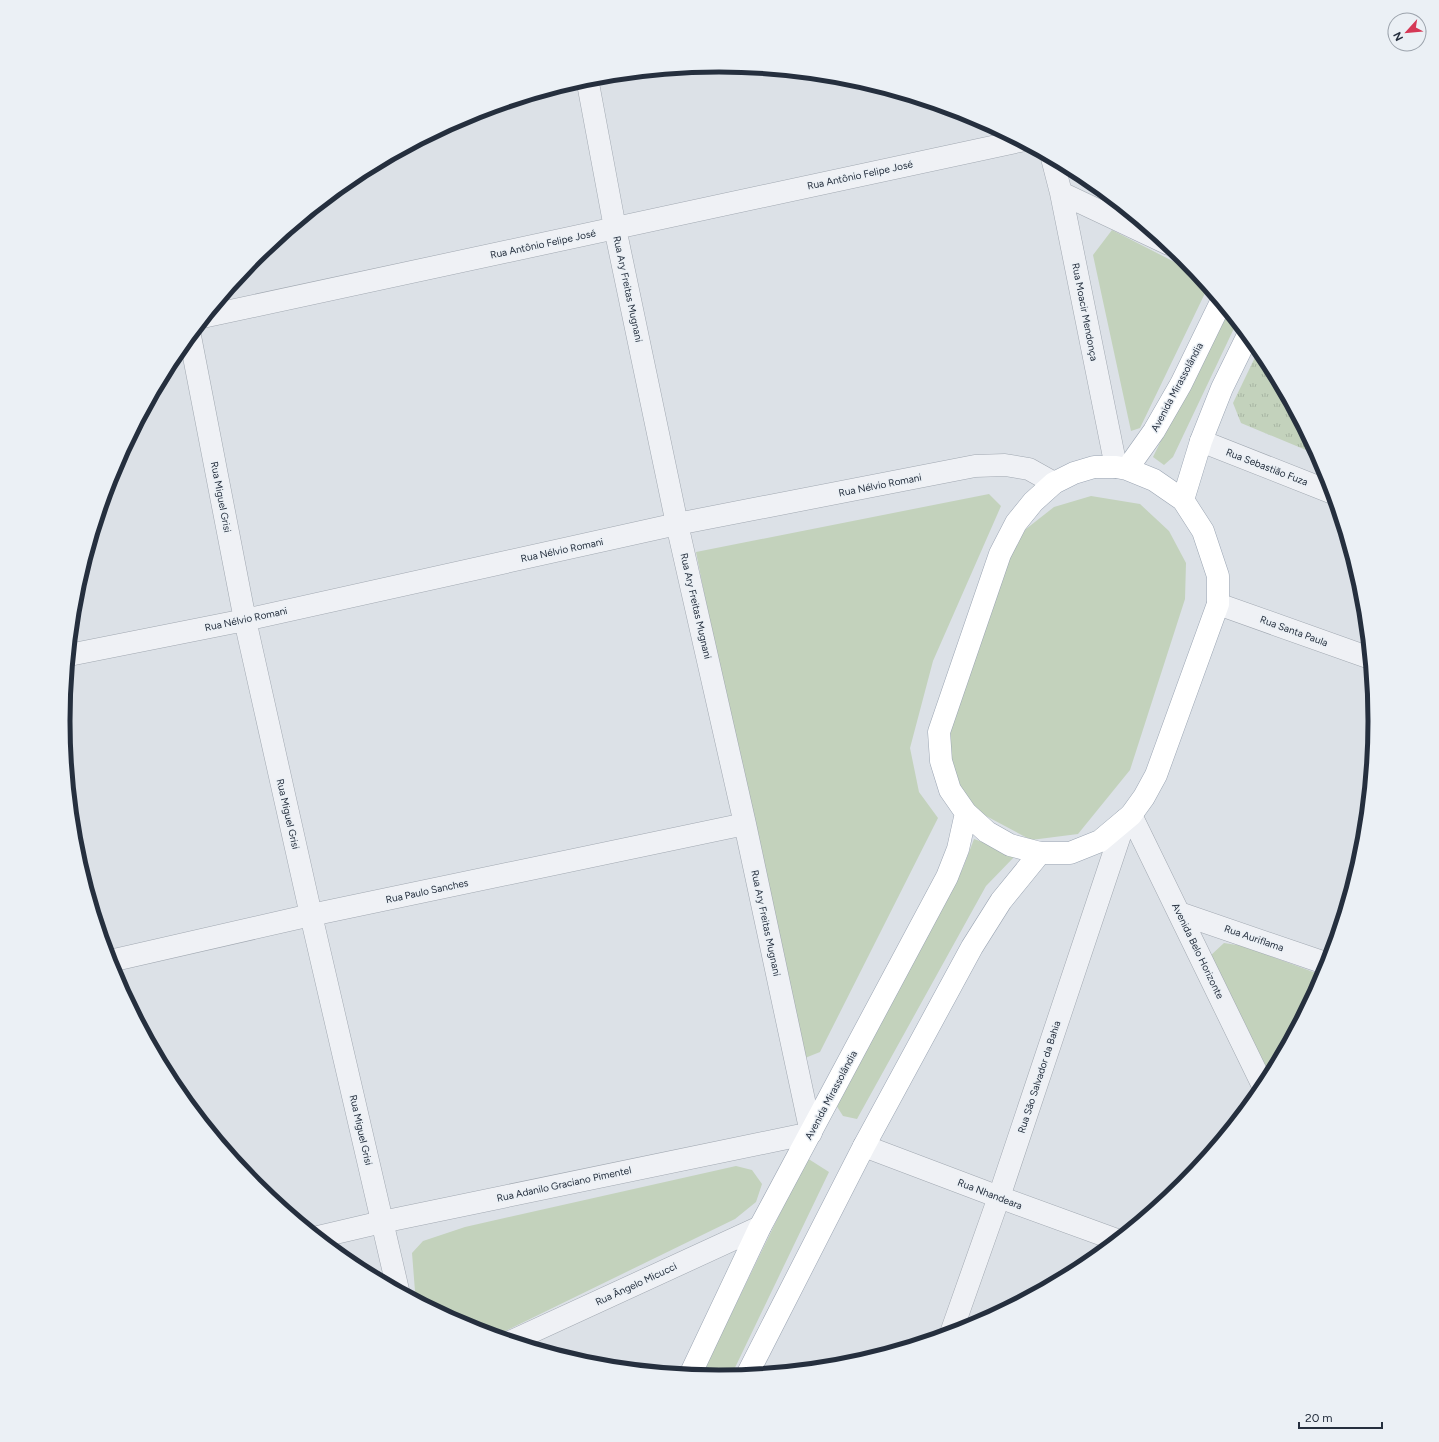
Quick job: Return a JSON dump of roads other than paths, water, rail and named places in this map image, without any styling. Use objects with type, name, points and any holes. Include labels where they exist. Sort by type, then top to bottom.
[{"type":"main road","name":"Avenida Mirassolândia","points":[[1121,468],[1154,431],[1180,384],[1219,306]]},
{"type":"main road","points":[[1183,500],[1200,441],[1222,388],[1245,340]]},
{"type":"main road","points":[[1094,467],[1121,468],[1154,480],[1183,500],[1203,531],[1218,576],[1218,604],[1156,775],[1144,797],[1128,817],[1100,841],[1070,853],[1040,853],[1010,845],[987,832],[966,813],[950,790],[942,761],[939,732],[1000,554],[1016,523],[1032,502],[1054,483],[1074,472],[1094,467]]},
{"type":"main road","name":"Avenida Mirassolândia","points":[[693,1369],[760,1227],[947,877],[958,849],[966,813]]},
{"type":"main road","points":[[750,1369],[864,1146],[972,947],[1001,901],[1040,853]]},
{"type":"street","name":"Rua Ary Freitas Mugnani","points":[[589,85],[615,228],[677,524],[745,824],[811,1133]]},
{"type":"street","name":"Rua Antônio Felipe José","points":[[213,315],[1014,142]]},
{"type":"street","name":"Rua Moacir Mendonça","points":[[1054,165],[1121,468]]},
{"type":"street","points":[[1061,193],[1150,235]]},
{"type":"street","name":"Rua Miguel Grisi","points":[[191,343],[245,620],[311,915],[397,1284]]},
{"type":"street","name":"Rua Sebastião Fuza","points":[[1200,441],[1327,491]]},
{"type":"street","name":"Rua Nélvio Romani","points":[[74,654],[245,620],[677,524],[975,466],[1005,465],[1029,469],[1054,483]]},
{"type":"street","name":"Rua Santa Paula","points":[[1218,604],[1365,656]]},
{"type":"street","name":"Avenida Belo Horizonte","points":[[1128,817],[1179,913],[1261,1081]]},
{"type":"street","name":"Rua São Salvador da Bahia","points":[[953,1327],[999,1197],[1128,817]]},
{"type":"street","name":"Rua Paulo Sanches","points":[[115,960],[311,915],[745,824]]},
{"type":"street","name":"Rua Auriflama","points":[[1179,913],[1323,962]]},
{"type":"street","name":"Rua Adanilo Graciano Pimentel","points":[[323,1235],[811,1133]]},
{"type":"street","name":"Rua Nhandeara","points":[[864,1146],[1112,1238]]},
{"type":"street","name":"Rua Ângelo Micucci","points":[[518,1338],[760,1227]]}]
